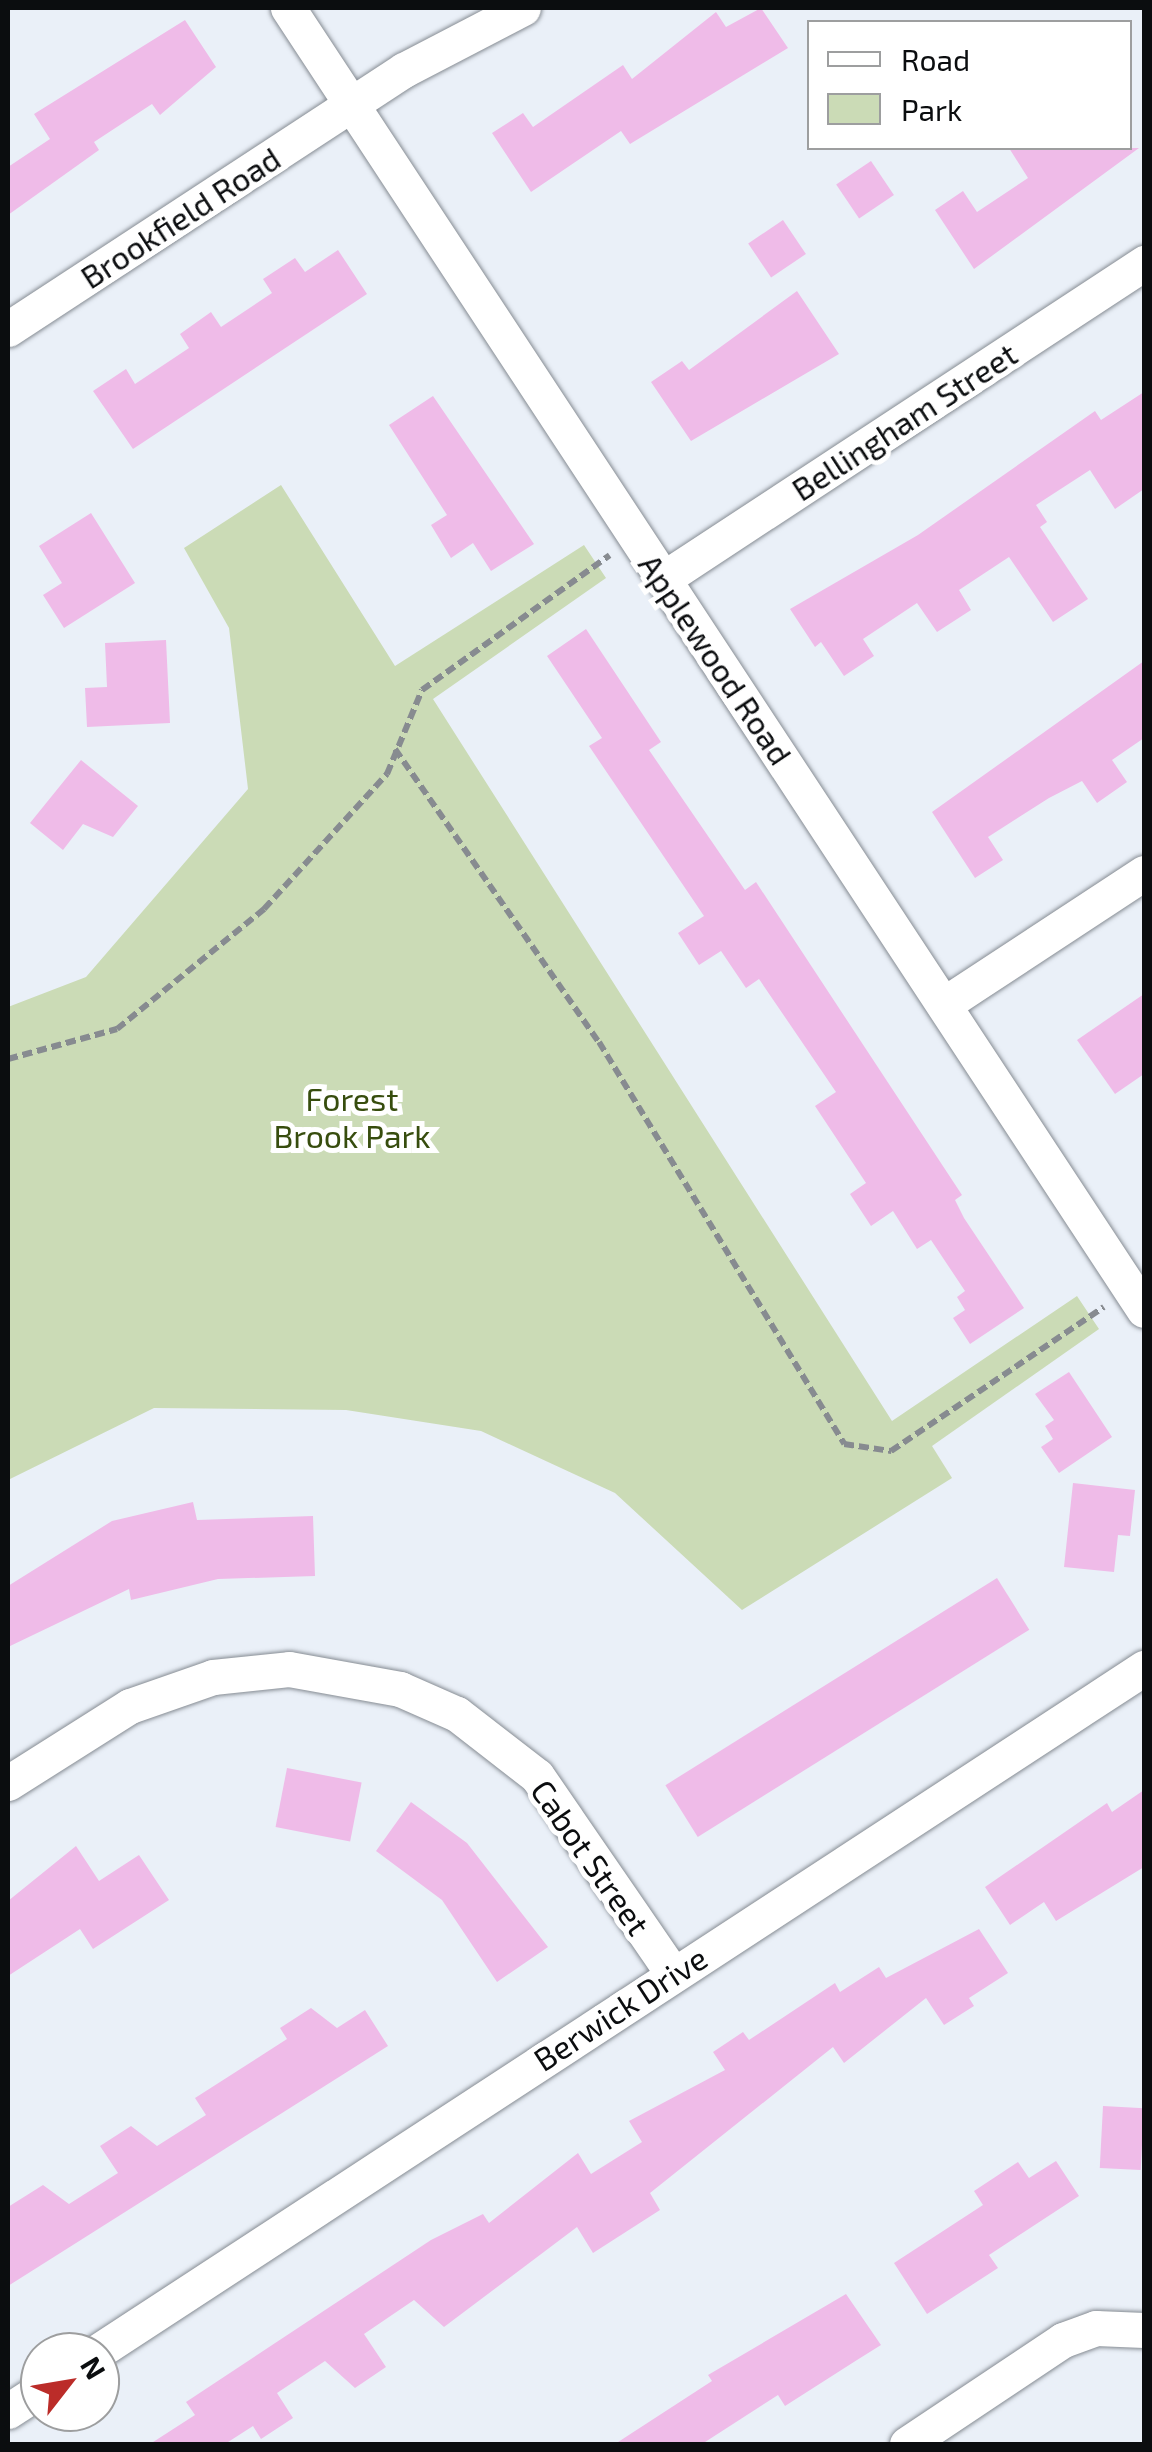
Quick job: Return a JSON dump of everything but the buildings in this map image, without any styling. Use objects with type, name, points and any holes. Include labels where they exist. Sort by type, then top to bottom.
[{"type":"street","name":"Applewood Road","points":[[288,8],[946,1003],[1129,1305]]},
{"type":"street","name":"Brookfield Road","points":[[8,329],[352,104],[523,8]]},
{"type":"street","name":"Bellingham Street","points":[[663,578],[1144,263]]},
{"type":"street","points":[[946,1003],[1144,873]]},
{"type":"street","name":"Berwick Drive","points":[[120,2337],[1144,1668]]},
{"type":"street","name":"Cabot Street","points":[[8,1783],[130,1706],[213,1677],[289,1669],[400,1689],[457,1714],[537,1776],[672,1974]]},
{"type":"street","points":[[907,2444],[1062,2340],[1132,2328]]},
{"type":"path","points":[[8,1059],[116,1029],[264,910],[387,774],[422,690],[620,550]]},
{"type":"path","points":[[395,749],[599,1042],[844,1444],[870,1454],[908,1442],[1129,1305]]},
{"type":"green space","name":"Forest Brook Park","points":[[281,485],[395,666],[584,545],[606,578],[433,699],[892,1421],[1077,1296],[1099,1329],[932,1446],[952,1478],[742,1610],[615,1493],[481,1431],[346,1410],[154,1408],[8,1480],[8,1007],[86,977],[248,789],[229,628],[184,548]]}]
